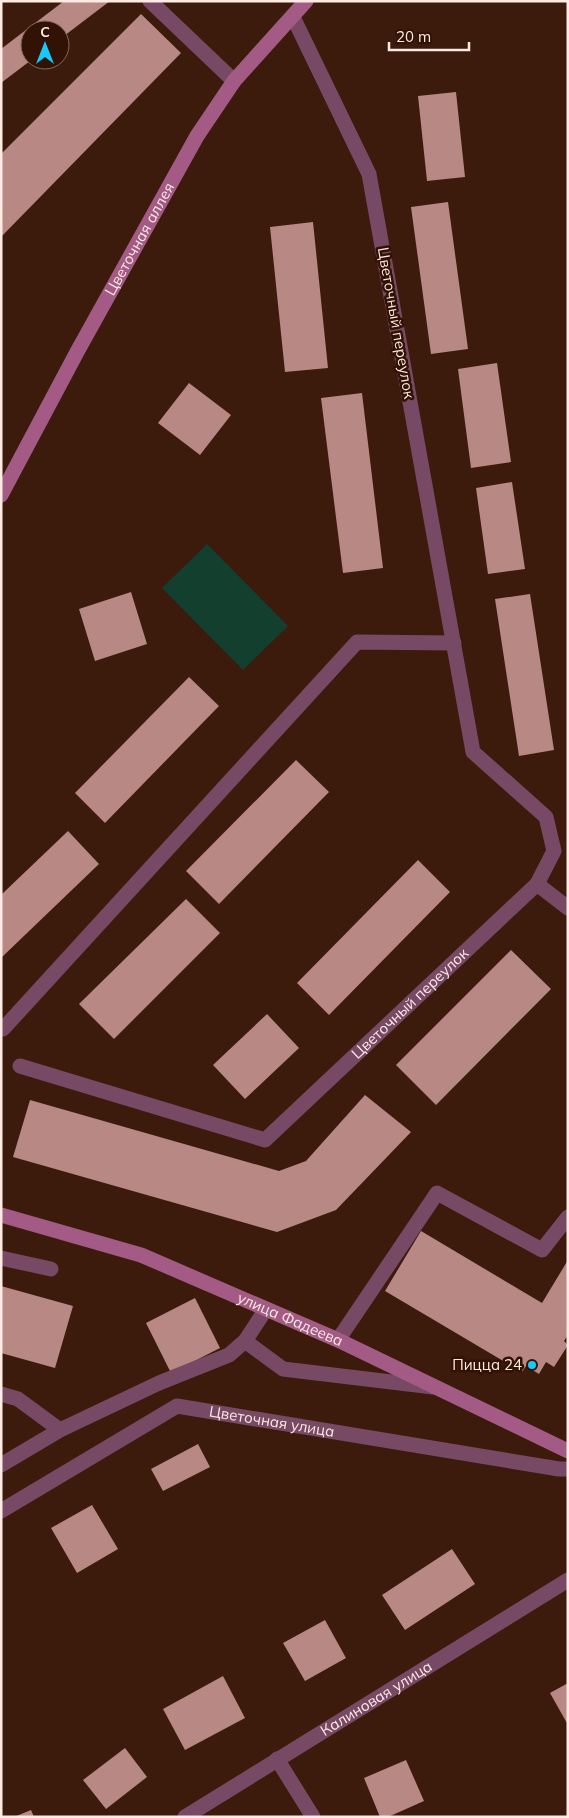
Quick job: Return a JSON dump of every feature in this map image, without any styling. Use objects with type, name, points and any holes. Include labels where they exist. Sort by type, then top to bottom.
[{"type":"street","points":[[150,1],[234,82]]},
{"type":"street","name":"Цветочная аллея","points":[[1,495],[68,368],[197,136],[234,82],[293,18],[306,1]]},
{"type":"street","name":"Цветочный переулок","points":[[20,1066],[265,1140],[537,884],[554,851],[546,817],[473,752],[369,174],[293,18]]},
{"type":"street","points":[[2,1029],[357,642],[454,643]]},
{"type":"street","points":[[537,884],[568,908]]},
{"type":"street","points":[[338,1340],[437,1193],[542,1250],[568,1217]]},
{"type":"street","name":"улица Фадеева","points":[[1,1215],[141,1256],[338,1340],[568,1451]]},
{"type":"street","points":[[1,1258],[51,1269]]},
{"type":"street","points":[[1,1465],[60,1430],[160,1383],[229,1356],[245,1341],[266,1309]]},
{"type":"street","points":[[245,1341],[283,1369],[435,1387]]},
{"type":"street","points":[[1,1394],[18,1400],[60,1430]]},
{"type":"street","name":"Цветочная улица","points":[[1,1511],[177,1406],[568,1469]]},
{"type":"street","name":"Калиновая улица","points":[[185,1817],[568,1580]]},
{"type":"street","points":[[277,1759],[313,1817]]},
{"type":"green space","points":[[207,544],[288,626],[243,670],[162,588]]},
{"type":"building","points":[[64,1],[110,1],[70,31],[70,20],[39,20]]},
{"type":"building","points":[[141,14],[181,53],[1,237],[1,154]]},
{"type":"building","points":[[20,35],[20,69],[1,83],[1,49]]},
{"type":"building","points":[[456,92],[465,177],[427,181],[418,96]]},
{"type":"building","points":[[448,202],[468,349],[431,354],[411,207]]},
{"type":"building","points":[[313,222],[328,368],[285,372],[270,227]]},
{"type":"building","points":[[497,363],[511,462],[471,468],[458,369]]},
{"type":"building","points":[[189,383],[231,415],[200,455],[158,423]]},
{"type":"building","points":[[362,393],[383,568],[343,573],[321,398]]},
{"type":"building","points":[[512,482],[525,569],[488,574],[476,488]]},
{"type":"building","points":[[131,592],[147,644],[95,661],[79,609]]},
{"type":"building","points":[[530,594],[554,750],[519,756],[495,599]]},
{"type":"building","points":[[189,677],[219,706],[105,823],[75,793]]},
{"type":"building","points":[[296,760],[329,792],[219,904],[186,871]]},
{"type":"building","points":[[68,831],[99,864],[1,958],[1,895]]},
{"type":"building","points":[[418,860],[450,892],[329,1015],[297,983]]},
{"type":"building","points":[[186,899],[220,933],[114,1039],[79,1004]]},
{"type":"building","points":[[511,950],[551,989],[436,1105],[396,1065]]},
{"type":"building","points":[[267,1014],[299,1048],[245,1099],[213,1065]]},
{"type":"building","points":[[365,1095],[411,1132],[336,1210],[277,1232],[13,1157],[30,1100],[279,1171],[306,1161]]},
{"type":"building","points":[[421,1231],[542,1303],[568,1260],[568,1335],[564,1341],[568,1345],[554,1367],[546,1362],[539,1374],[526,1366],[522,1372],[385,1291]]},
{"type":"building","points":[[1,1286],[73,1306],[55,1368],[1,1353]]},
{"type":"building","points":[[195,1298],[220,1348],[171,1373],[146,1323]]},
{"type":"building","points":[[198,1444],[210,1467],[163,1491],[151,1469]]},
{"type":"building","points":[[92,1505],[118,1549],[77,1573],[51,1528]]},
{"type":"building","points":[[452,1549],[475,1584],[405,1630],[382,1595]]},
{"type":"building","points":[[325,1620],[346,1658],[305,1681],[283,1643]]},
{"type":"building","points":[[223,1676],[245,1718],[185,1750],[163,1709]]},
{"type":"building","points":[[568,1683],[568,1725],[550,1693]]},
{"type":"building","points":[[125,1748],[147,1777],[106,1809],[83,1780]]},
{"type":"building","points":[[406,1760],[424,1801],[388,1817],[380,1817],[364,1778]]},
{"type":"building","points":[[31,1810],[34,1817],[14,1817]]},
{"type":"place","name":"Пицца 24","points":[[532,1365]]}]
